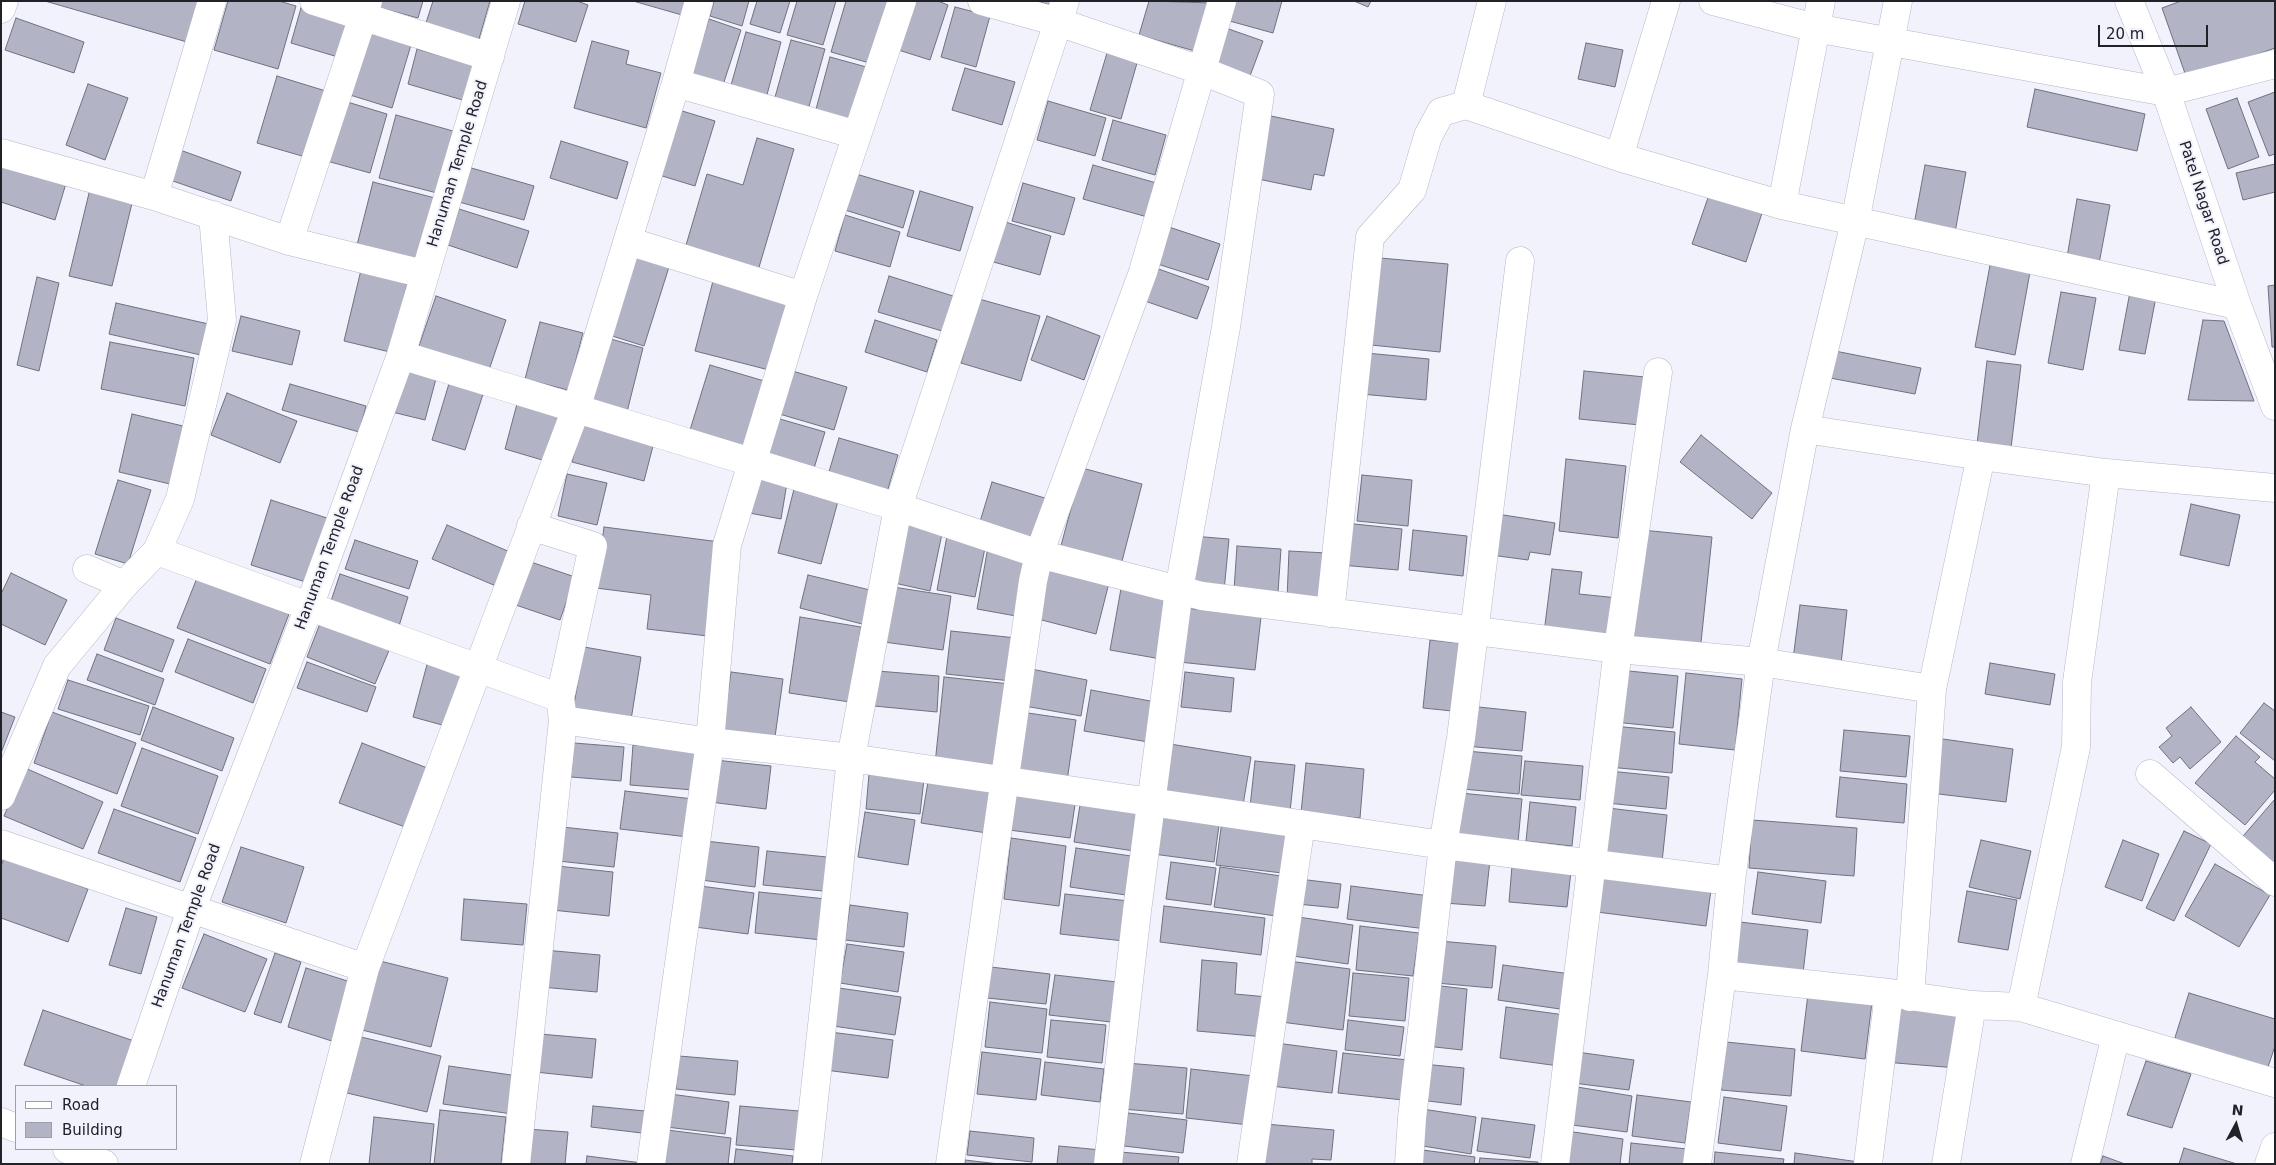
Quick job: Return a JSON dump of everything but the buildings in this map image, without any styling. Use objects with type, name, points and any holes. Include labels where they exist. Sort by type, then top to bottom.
[{"type":"street","points":[[1,9],[4,1]]},
{"type":"street","points":[[154,196],[212,1]]},
{"type":"street","points":[[314,1],[365,8],[490,57]]},
{"type":"street","name":"Hanuman Temple Road","points":[[131,1085],[191,910],[309,607],[401,355],[506,1]]},
{"type":"street","points":[[314,1164],[364,968],[576,409],[676,83],[699,1]]},
{"type":"street","points":[[651,1164],[710,742],[727,545],[804,296],[902,1]]},
{"type":"street","points":[[982,1],[1061,12],[1260,94],[1226,327],[1179,590],[1153,802],[1137,911],[1108,1164]]},
{"type":"street","points":[[950,1164],[1005,781],[1017,683],[1039,554],[1142,272],[1200,70],[1222,1]]},
{"type":"street","points":[[1466,104],[1492,1]]},
{"type":"street","points":[[1619,157],[1666,1]]},
{"type":"street","points":[[1714,1],[1815,28],[2166,92],[2275,64]]},
{"type":"street","points":[[1782,205],[1821,1]]},
{"type":"street","points":[[1697,1164],[1722,976],[1731,881],[1760,662],[1804,429],[1855,222],[1898,1]]},
{"type":"street","name":"Patel Nagar Road","points":[[2129,1],[2166,92],[2237,305],[2266,357],[2275,406]]},
{"type":"street","points":[[289,241],[365,8]]},
{"type":"street","points":[[807,1164],[851,758],[898,507],[1061,12]]},
{"type":"street","points":[[676,83],[857,135]]},
{"type":"street","points":[[1330,613],[1370,237],[1412,190],[1428,136],[1441,112],[1466,104],[1619,157],[1782,205],[2237,305]]},
{"type":"street","points":[[1,154],[154,196],[289,241],[424,274]]},
{"type":"street","points":[[1,796],[57,666],[124,585],[157,551],[180,499],[222,320],[213,215]]},
{"type":"street","points":[[628,241],[804,296]]},
{"type":"street","points":[[1409,1164],[1412,1118],[1442,845],[1462,738],[1520,261]]},
{"type":"street","points":[[401,355],[898,507],[1039,554],[1202,596],[1618,649],[1760,662],[1932,689]]},
{"type":"street","points":[[1555,1164],[1590,865],[1618,649],[1658,372]]},
{"type":"street","points":[[1804,429],[2106,473],[2275,488]]},
{"type":"street","points":[[1868,1164],[1900,995],[1932,689],[1981,456]]},
{"type":"street","points":[[2021,1007],[2076,748],[2077,682],[2106,473]]},
{"type":"street","points":[[516,1164],[561,709],[593,546],[531,526]]},
{"type":"street","points":[[157,551],[477,668],[561,709],[710,742],[851,758],[1442,845],[1590,865],[1731,881]]},
{"type":"street","points":[[87,568],[124,585]]},
{"type":"street","points":[[2150,774],[2275,882]]},
{"type":"street","points":[[1251,1164],[1301,824]]},
{"type":"street","points":[[1,844],[364,968]]},
{"type":"street","points":[[1722,976],[1900,995],[1972,1005],[2021,1007],[2275,1083]]},
{"type":"street","points":[[1946,1164],[1972,1005]]},
{"type":"street","points":[[2085,1164],[2116,1035]]},
{"type":"street","points":[[1,1122],[15,1128]]},
{"type":"street","points":[[2270,1164],[2275,1147]]},
{"type":"street","points":[[69,1150],[104,1164],[110,1150]]}]
